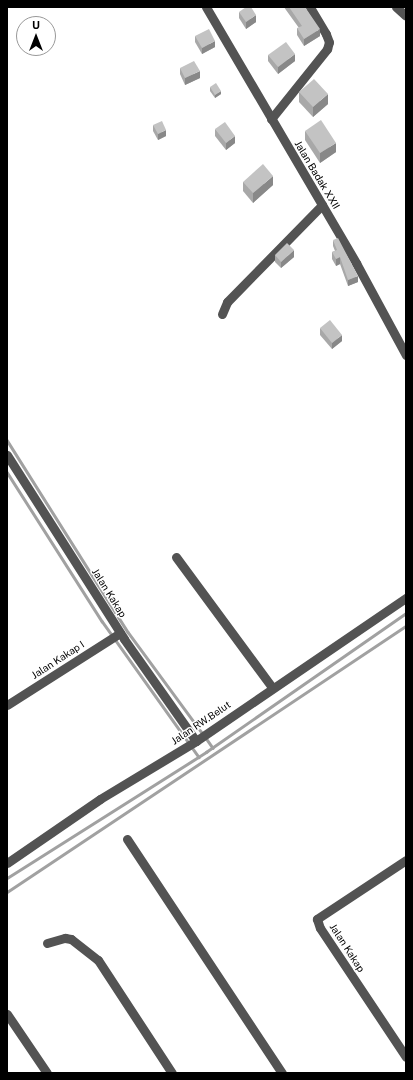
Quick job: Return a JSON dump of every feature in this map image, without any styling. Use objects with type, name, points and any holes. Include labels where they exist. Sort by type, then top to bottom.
[{"type":"street","name":"Jalan Badak XXII","points":[[206,7],[322,205],[406,355]]},
{"type":"street","points":[[271,119],[327,49],[329,42],[326,34],[310,7]]},
{"type":"street","points":[[396,7],[406,16]]},
{"type":"street","points":[[222,314],[227,302],[322,205]]},
{"type":"street","name":"Jalan Kakap","points":[[7,455],[120,633],[196,741]]},
{"type":"street","points":[[176,557],[272,687]]},
{"type":"street","name":"Jalan RW.Belut","points":[[7,863],[100,800],[196,741],[272,687],[406,598]]},
{"type":"street","name":"Jalan Kakap I","points":[[7,705],[120,633]]},
{"type":"street","points":[[127,839],[282,1073]]},
{"type":"street","name":"Jalan Kakap","points":[[406,860],[317,919],[320,928],[406,1057]]},
{"type":"street","points":[[47,943],[68,938],[98,960],[172,1073]]},
{"type":"street","points":[[7,1014],[47,1073]]},
{"type":"building","points":[[246,7],[251,7],[256,15],[246,22],[239,12]]},
{"type":"building","points":[[289,7],[305,7],[320,29],[304,39],[297,28],[302,26]]},
{"type":"building","points":[[209,29],[215,41],[202,48],[195,36]]},
{"type":"building","points":[[286,42],[295,54],[278,67],[268,55]]},
{"type":"building","points":[[194,61],[200,71],[185,78],[180,68]]},
{"type":"building","points":[[314,79],[328,94],[313,107],[299,92]]},
{"type":"building","points":[[216,83],[221,91],[215,95],[210,87]]},
{"type":"building","points":[[321,120],[336,143],[320,153],[305,131]]},
{"type":"building","points":[[162,121],[166,130],[158,134],[153,125]]},
{"type":"building","points":[[225,122],[235,136],[226,143],[215,129]]},
{"type":"building","points":[[263,164],[273,176],[253,193],[243,182]]},
{"type":"building","points":[[338,238],[358,276],[348,280],[340,257],[336,259],[332,252],[337,250],[333,240]]},
{"type":"building","points":[[287,243],[294,250],[281,262],[275,255]]},
{"type":"building","points":[[330,320],[342,335],[332,343],[320,328]]},
{"type":"waterway","points":[[7,440],[128,632],[203,734]]},
{"type":"waterway","points":[[7,472],[102,621],[199,757]]},
{"type":"waterway","points":[[7,878],[206,752],[406,613]]},
{"type":"waterway","points":[[7,892],[406,626]]},
{"type":"waterway","points":[[206,738],[213,748]]}]
